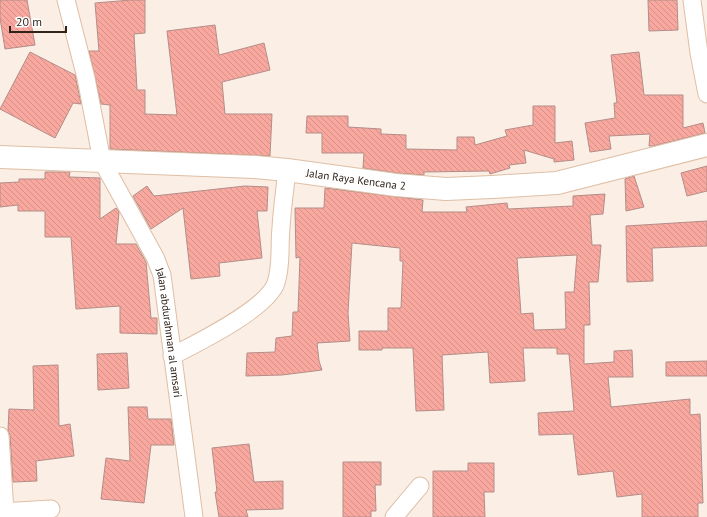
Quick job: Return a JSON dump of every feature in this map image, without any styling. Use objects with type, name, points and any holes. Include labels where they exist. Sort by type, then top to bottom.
[{"type":"street","points":[[66,0],[86,78],[102,161]]},
{"type":"street","points":[[692,0],[703,52],[707,94]]},
{"type":"street","name":"Jalan Raya Kencana 2","points":[[0,157],[287,170],[396,185],[446,189],[557,182],[707,145]]},
{"type":"street","name":"Jalan abdurahman al amsari","points":[[102,161],[156,257],[162,274],[194,517]]},
{"type":"street","points":[[172,356],[237,321],[260,303],[275,284],[280,261],[280,229],[287,170]]},
{"type":"street","points":[[0,436],[3,512],[50,509]]},
{"type":"street","points":[[394,517],[420,486]]},
{"type":"building","points":[[0,0],[27,0],[35,45],[5,49],[0,18]]},
{"type":"building","points":[[145,0],[145,33],[134,34],[137,90],[145,90],[145,114],[177,115],[167,31],[215,25],[219,55],[264,43],[270,70],[222,82],[225,114],[272,114],[270,156],[110,149],[110,105],[101,104],[89,51],[99,51],[95,3]]},
{"type":"building","points":[[648,0],[677,0],[678,30],[649,31]]},
{"type":"building","points":[[30,52],[75,75],[81,104],[73,103],[55,138],[0,109]]},
{"type":"building","points":[[639,52],[644,95],[683,95],[683,128],[703,123],[705,133],[653,146],[649,146],[650,134],[609,136],[611,149],[590,152],[585,123],[615,118],[614,103],[617,103],[611,55]]},
{"type":"building","points":[[533,106],[555,106],[555,143],[572,141],[574,160],[554,162],[554,159],[524,150],[526,163],[509,165],[510,168],[490,174],[489,171],[424,172],[424,175],[397,173],[363,168],[364,153],[322,153],[322,133],[306,133],[307,116],[348,116],[348,127],[381,129],[381,134],[406,135],[406,149],[457,150],[457,137],[474,137],[475,145],[507,136],[505,130],[533,125]]},
{"type":"building","points":[[707,166],[707,191],[687,196],[681,173]]},
{"type":"building","points":[[45,172],[70,172],[69,177],[100,178],[100,219],[116,208],[119,212],[116,244],[136,244],[146,262],[151,318],[157,318],[157,334],[120,333],[120,306],[76,309],[71,237],[45,237],[45,211],[18,211],[18,205],[0,207],[0,183],[19,182],[19,179],[45,179]]},
{"type":"building","points":[[634,176],[644,207],[626,211],[625,179]]},
{"type":"building","points":[[147,186],[154,196],[245,186],[268,187],[267,211],[257,211],[262,258],[219,263],[220,276],[191,279],[183,208],[151,229],[133,196]]},
{"type":"building","points":[[325,188],[423,200],[422,212],[467,212],[466,207],[507,203],[508,209],[573,206],[573,196],[605,194],[603,214],[590,215],[592,245],[601,245],[598,282],[589,282],[590,325],[584,325],[584,364],[614,362],[614,351],[632,350],[633,377],[608,377],[611,407],[690,399],[690,415],[700,414],[703,503],[698,503],[698,517],[642,517],[642,494],[617,497],[613,471],[578,475],[573,434],[539,435],[538,413],[574,411],[569,354],[557,354],[557,348],[523,348],[525,381],[490,383],[488,352],[442,355],[444,410],[416,411],[413,348],[359,350],[359,331],[388,331],[388,308],[401,308],[403,261],[400,261],[400,248],[352,243],[348,313],[350,341],[317,343],[319,361],[322,370],[282,375],[246,376],[247,353],[275,352],[276,338],[292,336],[293,312],[298,312],[300,257],[296,258],[295,208],[324,208]],"holes":[[[577,255],[574,292],[565,292],[566,329],[534,330],[533,313],[521,314],[517,258]]]},
{"type":"building","points":[[707,221],[707,246],[652,248],[653,281],[627,282],[626,226]]},
{"type":"building","points":[[127,353],[129,388],[98,390],[97,354]]},
{"type":"building","points":[[707,361],[707,376],[666,376],[666,362]]},
{"type":"building","points":[[58,365],[59,426],[70,424],[74,456],[36,461],[37,481],[13,482],[10,435],[8,430],[9,409],[34,410],[33,366]]},
{"type":"building","points":[[128,407],[147,407],[148,419],[171,419],[174,445],[151,445],[144,503],[101,499],[106,458],[130,461]]},
{"type":"building","points":[[249,444],[254,482],[283,481],[283,509],[246,510],[248,517],[219,517],[215,492],[217,492],[212,448]]},
{"type":"building","points":[[343,462],[381,462],[381,485],[375,485],[376,511],[371,511],[371,517],[343,517]]},
{"type":"building","points":[[468,463],[494,463],[494,492],[484,492],[485,517],[433,517],[433,471],[468,471]]}]
